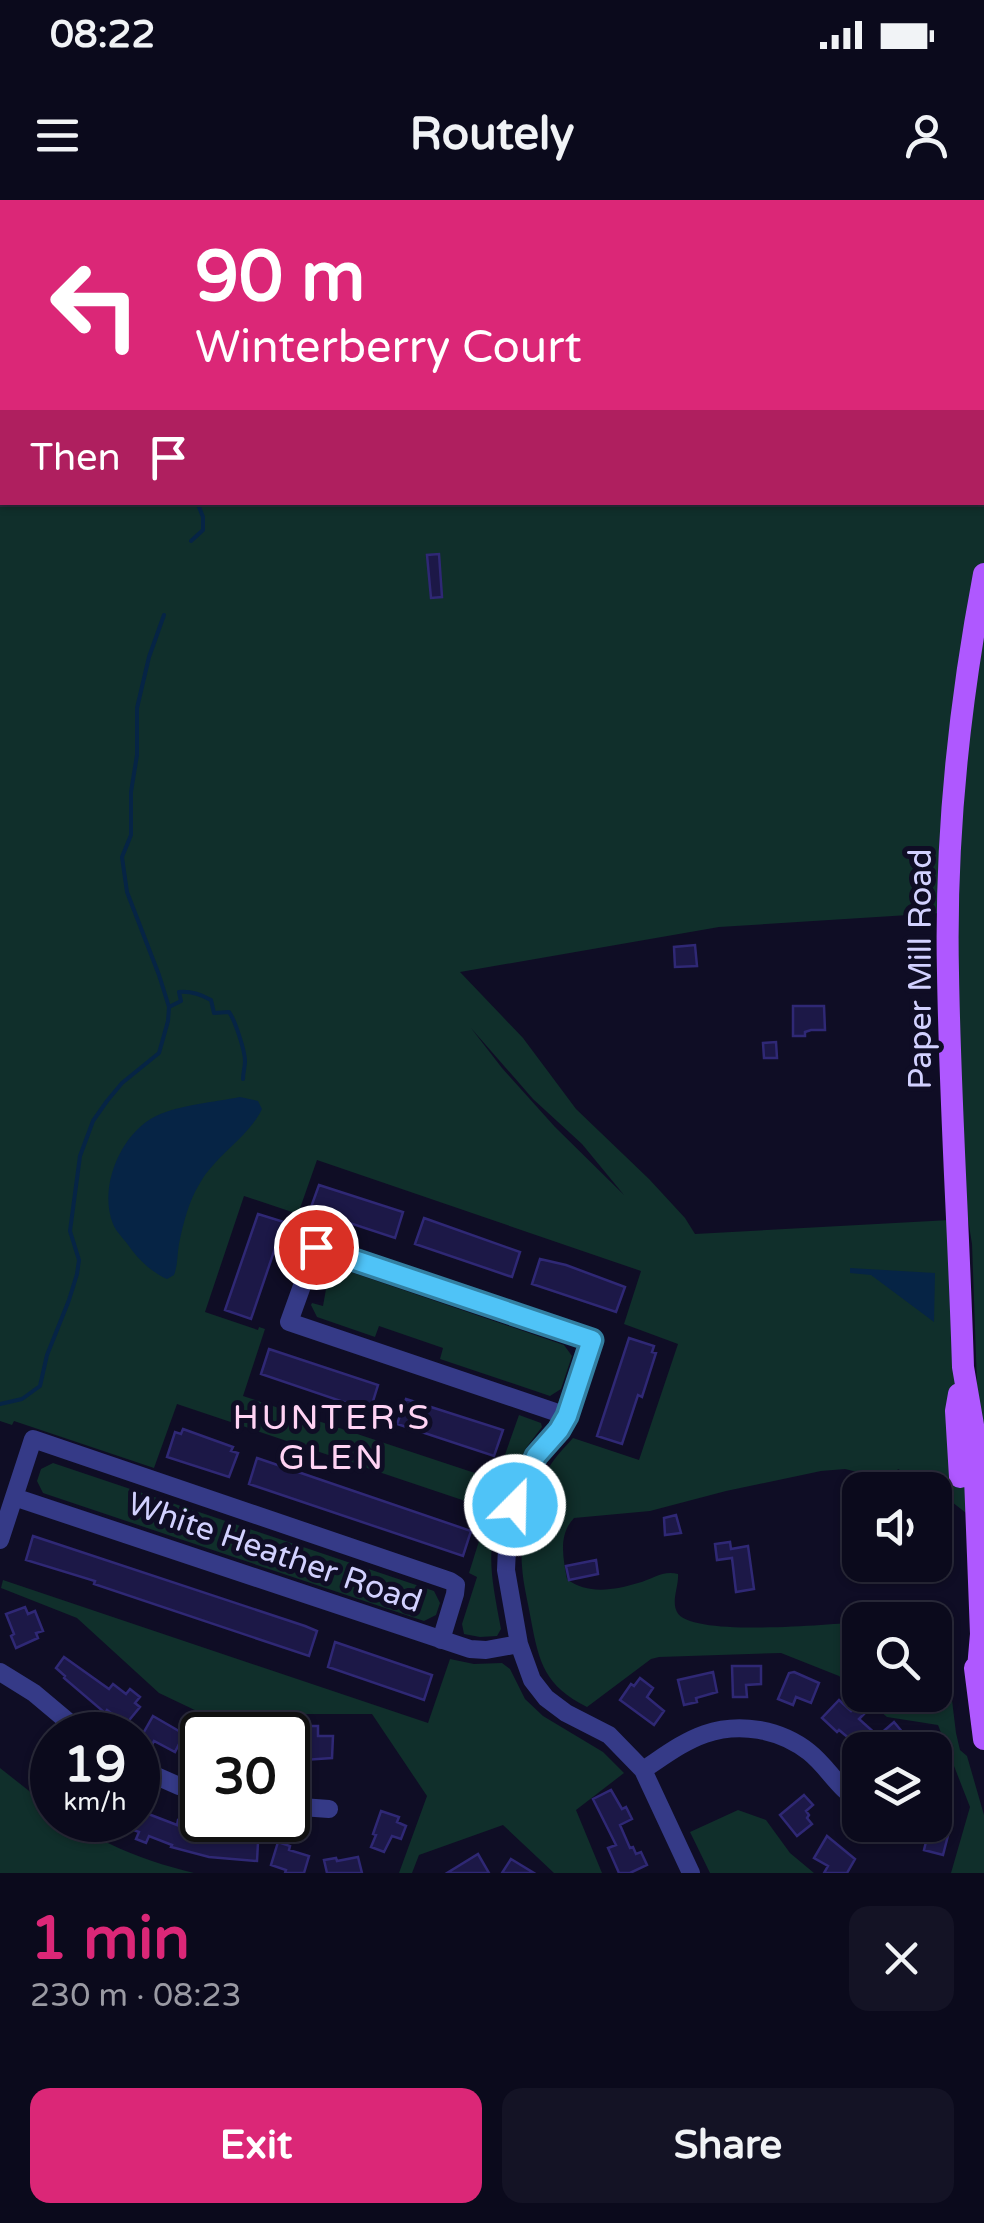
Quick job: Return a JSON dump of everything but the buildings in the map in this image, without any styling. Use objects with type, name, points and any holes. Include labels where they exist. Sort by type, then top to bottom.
[{"type":"main road","name":"Paper Mill Road","points":[[984,574],[958,740],[948,972],[963,1367],[973,1425],[980,1634],[977,1680],[984,1739]]},
{"type":"street","points":[[567,1416],[288,1322],[316,1247],[592,1340],[567,1416],[529,1469],[508,1526],[506,1570],[519,1644],[532,1680],[546,1698],[610,1735],[643,1770],[691,1873]]},
{"type":"street","points":[[0,1540],[32,1439],[450,1580],[456,1585],[455,1594],[442,1640]]},
{"type":"street","name":"White Heather Road","points":[[14,1497],[470,1649],[519,1644]]},
{"type":"street","points":[[0,1672],[34,1692],[57,1712]]},
{"type":"street","points":[[643,1770],[703,1734],[748,1728],[792,1741],[812,1754],[842,1787]]},
{"type":"street","points":[[310,1808],[329,1809]]},
{"type":"green space","points":[[0,505],[984,505],[984,1527],[952,1502],[952,1472],[845,1469],[726,1491],[650,1511],[574,1518],[563,1547],[567,1579],[583,1587],[611,1589],[663,1574],[678,1574],[675,1608],[687,1620],[762,1628],[842,1623],[842,1679],[781,1653],[659,1657],[587,1707],[562,1691],[541,1661],[523,1580],[523,1541],[532,1503],[542,1479],[573,1438],[639,1460],[678,1344],[624,1324],[641,1271],[317,1160],[298,1214],[244,1196],[205,1312],[265,1329],[243,1396],[496,1480],[519,1415],[541,1423],[507,1485],[495,1524],[491,1556],[501,1629],[497,1636],[464,1634],[462,1624],[477,1577],[469,1573],[489,1509],[177,1404],[154,1468],[14,1421],[12,1425],[0,1421]],"holes":[[[956,912],[963,1188],[972,1244],[978,1412],[950,1220],[695,1234],[649,1179],[576,1109],[523,1038],[460,972],[719,927]],[[471,1028],[533,1099],[582,1144],[624,1195],[555,1127]]]},
{"type":"green space","points":[[330,1265],[564,1345],[572,1356],[561,1389],[550,1396],[440,1359],[443,1348],[379,1326],[375,1337],[317,1317],[311,1305],[323,1306],[328,1278],[317,1274]]},
{"type":"green space","points":[[53,1463],[434,1591],[440,1603],[436,1615],[424,1621],[43,1493],[37,1481],[41,1469]]},
{"type":"green space","points":[[3,1580],[428,1723],[450,1659],[474,1664],[502,1663],[510,1669],[525,1699],[543,1716],[603,1752],[624,1773],[576,1810],[602,1873],[554,1873],[503,1825],[419,1855],[412,1873],[399,1873],[427,1796],[372,1714],[199,1712],[159,1693],[77,1618],[1,1588]]},
{"type":"green space","points":[[952,1700],[960,1750],[967,1756],[984,1815],[984,1873],[951,1873],[970,1807],[952,1761],[952,1732],[941,1732],[938,1725],[887,1717],[881,1712],[952,1712]]},
{"type":"green space","points":[[0,1768],[30,1792],[30,1842],[106,1842],[194,1873],[0,1873]]},
{"type":"green space","points":[[738,1810],[766,1820],[790,1853],[814,1873],[710,1873],[690,1832]]},
{"type":"water","points":[[240,1097],[258,1101],[262,1109],[196,1190],[182,1228],[174,1275],[167,1279],[138,1258],[113,1224],[108,1194],[116,1162],[132,1135],[156,1116],[186,1106]]},
{"type":"water","points":[[850,1268],[935,1273],[934,1322],[871,1275],[850,1273]]},
{"type":"waterway","points":[[191,541],[203,530],[198,505]]},
{"type":"waterway","points":[[0,1404],[22,1399],[40,1386],[47,1355],[77,1274],[79,1260],[70,1231],[80,1156],[93,1121],[107,1101],[122,1083],[159,1053],[168,1021],[169,1007],[127,892],[122,857],[131,835],[137,708],[164,615]]},
{"type":"waterway","points":[[169,1007],[181,1001],[179,992],[187,992],[211,1000],[214,1013],[229,1012],[243,1050],[243,1079]]},
{"type":"district","name":"HUNTER'S GLEN","points":[[332,1437]]},
{"type":"route","points":[[316,1247],[592,1340],[567,1416],[536,1456],[515,1505]]}]
